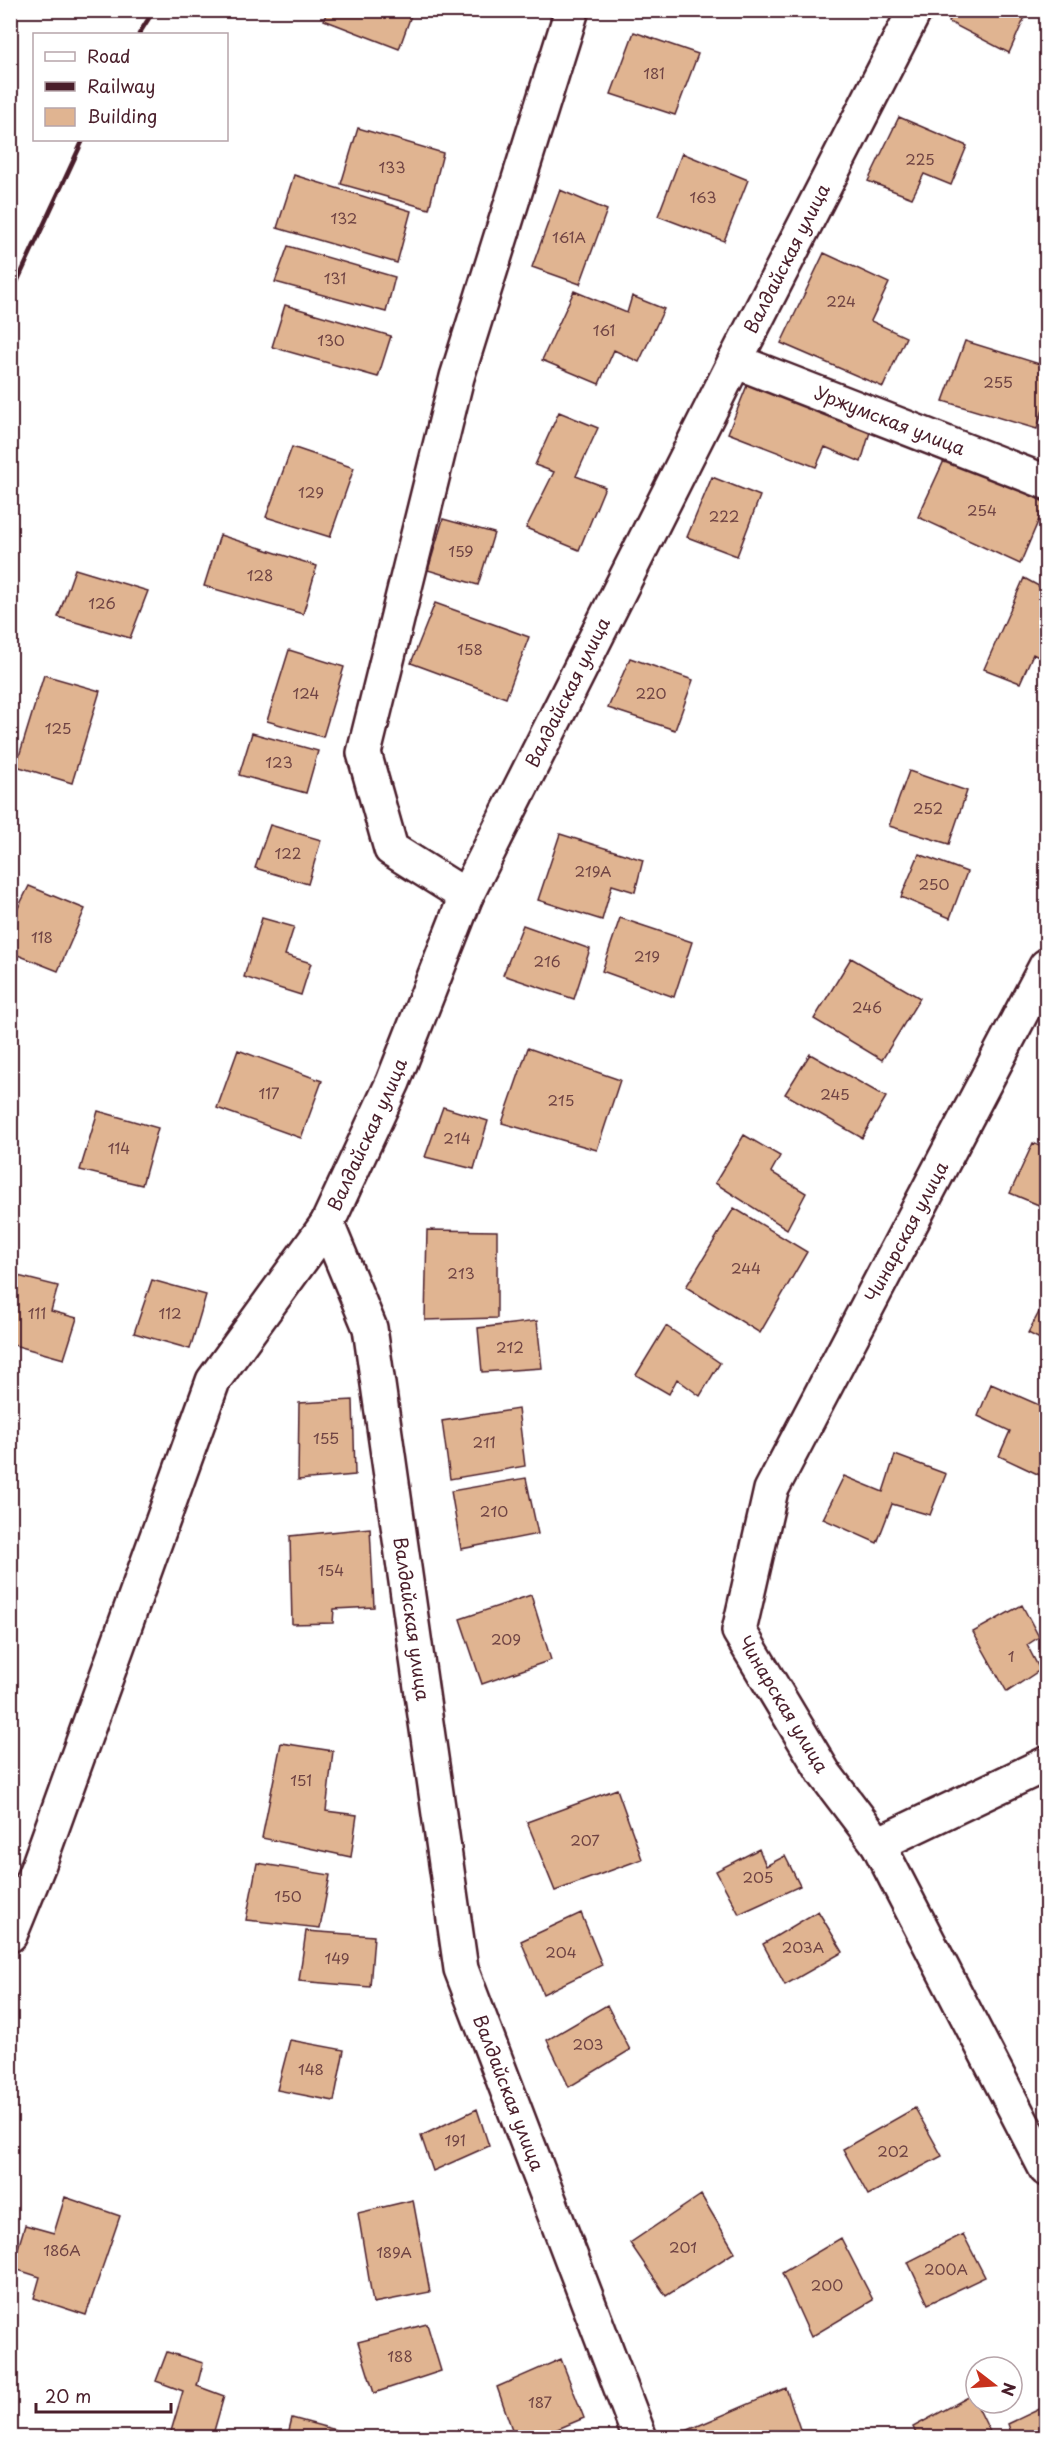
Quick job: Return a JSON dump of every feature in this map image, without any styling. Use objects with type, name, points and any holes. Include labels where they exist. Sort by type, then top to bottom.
[{"type":"street","points":[[466,896],[391,849],[364,753],[457,377],[572,10]]},
{"type":"street","name":"Валдайская улица","points":[[640,2438],[460,1969],[370,1328],[327,1224],[393,1082],[466,896],[915,10]]},
{"type":"street","name":"Уржумская улица","points":[[735,362],[1047,482]]},
{"type":"street","name":"Чинарская улица","points":[[1047,966],[771,1491],[739,1631],[824,1773],[878,1844],[1047,2169]]},
{"type":"street","points":[[10,1935],[39,1864],[213,1381],[327,1224]]},
{"type":"street","points":[[878,1844],[1047,1764]]},
{"type":"building","points":[[327,10],[413,10],[399,49],[324,20]]},
{"type":"building","points":[[954,10],[1028,10],[1009,53],[949,22]]},
{"type":"building","points":[[634,32],[698,54],[675,115],[611,94]]},
{"type":"building","points":[[899,117],[967,146],[951,185],[924,174],[912,198],[868,181]]},
{"type":"building","points":[[358,128],[443,153],[429,209],[341,184]]},
{"type":"building","points":[[682,153],[748,180],[724,241],[658,216]]},
{"type":"building","points":[[294,175],[411,211],[397,263],[277,228]]},
{"type":"building","points":[[560,190],[607,210],[580,284],[532,267]]},
{"type":"building","points":[[288,246],[395,277],[386,312],[275,282]]},
{"type":"building","points":[[824,253],[889,283],[871,321],[906,337],[883,387],[781,343]]},
{"type":"building","points":[[574,291],[627,313],[632,296],[664,309],[639,362],[614,350],[599,384],[542,360]]},
{"type":"building","points":[[285,305],[391,336],[378,377],[272,347]]},
{"type":"building","points":[[965,341],[1046,366],[1046,400],[1037,429],[943,401]]},
{"type":"building","points":[[748,383],[870,432],[861,462],[825,447],[816,467],[728,433]]},
{"type":"building","points":[[559,412],[598,428],[576,476],[605,487],[579,550],[526,528],[554,472],[535,465]]},
{"type":"building","points":[[292,447],[354,468],[330,537],[266,517]]},
{"type":"building","points":[[947,454],[1046,503],[1020,564],[918,517]]},
{"type":"building","points":[[712,477],[760,496],[737,556],[687,537]]},
{"type":"building","points":[[443,519],[494,533],[478,585],[428,570]]},
{"type":"building","points":[[220,535],[317,566],[303,614],[204,586]]},
{"type":"building","points":[[75,569],[148,591],[130,638],[58,617]]},
{"type":"building","points":[[1024,578],[1046,590],[1046,661],[1033,654],[1020,683],[984,669]]},
{"type":"building","points":[[435,603],[529,637],[506,698],[411,663]]},
{"type":"building","points":[[289,650],[344,667],[323,737],[267,721]]},
{"type":"building","points":[[630,658],[693,680],[675,730],[608,708]]},
{"type":"building","points":[[44,675],[100,691],[72,783],[16,766]]},
{"type":"building","points":[[252,733],[318,751],[306,793],[239,775]]},
{"type":"building","points":[[909,771],[967,791],[949,844],[889,826]]},
{"type":"building","points":[[270,825],[321,840],[308,884],[255,868]]},
{"type":"building","points":[[560,834],[643,860],[635,892],[612,885],[602,920],[538,900]]},
{"type":"building","points":[[919,854],[967,872],[950,918],[901,897]]},
{"type":"building","points":[[29,886],[85,909],[58,971],[10,952],[10,924]]},
{"type":"building","points":[[262,918],[294,927],[285,955],[311,963],[301,995],[244,977]]},
{"type":"building","points":[[620,918],[692,942],[674,997],[602,971]]},
{"type":"building","points":[[523,925],[590,949],[574,999],[503,975]]},
{"type":"building","points":[[851,958],[920,998],[882,1060],[814,1019]]},
{"type":"building","points":[[528,1048],[620,1080],[597,1150],[502,1123]]},
{"type":"building","points":[[238,1050],[322,1081],[301,1138],[217,1108]]},
{"type":"building","points":[[810,1054],[886,1097],[862,1138],[785,1094]]},
{"type":"building","points":[[443,1107],[488,1121],[474,1169],[425,1157]]},
{"type":"building","points":[[98,1111],[158,1128],[142,1185],[80,1170]]},
{"type":"building","points":[[744,1135],[780,1156],[771,1172],[806,1193],[787,1229],[715,1183]]},
{"type":"building","points":[[1033,1143],[1046,1149],[1046,1208],[1010,1193]]},
{"type":"building","points":[[734,1208],[807,1252],[760,1333],[686,1287]]},
{"type":"building","points":[[427,1230],[497,1231],[497,1318],[425,1320]]},
{"type":"building","points":[[10,1274],[58,1286],[51,1311],[77,1318],[64,1359],[10,1344]]},
{"type":"building","points":[[152,1280],[206,1295],[190,1349],[134,1333]]},
{"type":"building","points":[[1046,1299],[1046,1342],[1028,1333]]},
{"type":"building","points":[[537,1321],[542,1368],[482,1372],[478,1328]]},
{"type":"building","points":[[666,1326],[720,1363],[700,1396],[677,1379],[669,1394],[636,1375]]},
{"type":"building","points":[[991,1384],[1046,1408],[1046,1478],[999,1456],[1010,1431],[978,1416]]},
{"type":"building","points":[[353,1400],[355,1475],[298,1480],[299,1403]]},
{"type":"building","points":[[518,1409],[525,1466],[450,1479],[442,1421]]},
{"type":"building","points":[[895,1455],[946,1474],[930,1515],[892,1504],[877,1543],[823,1519],[844,1476],[883,1492]]},
{"type":"building","points":[[526,1478],[538,1534],[461,1549],[451,1491]]},
{"type":"building","points":[[370,1528],[374,1607],[334,1609],[333,1623],[292,1624],[290,1536]]},
{"type":"building","points":[[531,1595],[551,1660],[482,1684],[460,1619]]},
{"type":"building","points":[[1022,1605],[1039,1637],[1027,1645],[1040,1670],[1007,1692],[973,1632]]},
{"type":"building","points":[[281,1743],[333,1751],[326,1811],[357,1815],[351,1857],[262,1838]]},
{"type":"building","points":[[617,1789],[642,1859],[555,1891],[527,1822]]},
{"type":"building","points":[[759,1849],[766,1866],[785,1856],[800,1886],[739,1914],[716,1871]]},
{"type":"building","points":[[257,1863],[330,1875],[320,1928],[246,1920]]},
{"type":"building","points":[[818,1911],[843,1952],[785,1985],[763,1944]]},
{"type":"building","points":[[581,1913],[602,1965],[543,1994],[521,1941]]},
{"type":"building","points":[[306,1931],[374,1936],[370,1987],[299,1981]]},
{"type":"building","points":[[607,2005],[630,2050],[569,2087],[547,2040]]},
{"type":"building","points":[[290,2040],[344,2050],[334,2101],[277,2090]]},
{"type":"building","points":[[915,2108],[942,2156],[868,2195],[843,2149]]},
{"type":"building","points":[[477,2109],[489,2146],[433,2171],[421,2136]]},
{"type":"building","points":[[701,2195],[735,2252],[666,2296],[630,2243]]},
{"type":"building","points":[[65,2197],[120,2216],[86,2315],[34,2298],[40,2277],[12,2268],[25,2225],[54,2233]]},
{"type":"building","points":[[413,2200],[430,2292],[373,2303],[358,2213]]},
{"type":"building","points":[[963,2234],[985,2277],[928,2304],[908,2262]]},
{"type":"building","points":[[841,2238],[873,2300],[811,2337],[782,2273]]},
{"type":"building","points":[[427,2324],[441,2371],[374,2393],[358,2342]]},
{"type":"building","points":[[167,2352],[203,2363],[197,2386],[224,2396],[212,2438],[169,2438],[183,2391],[156,2381]]},
{"type":"building","points":[[561,2359],[584,2418],[536,2438],[515,2438],[497,2387]]},
{"type":"building","points":[[786,2388],[803,2438],[689,2438],[686,2431]]},
{"type":"building","points":[[964,2399],[964,2415],[982,2415],[993,2438],[918,2438],[913,2427]]},
{"type":"building","points":[[1046,2406],[1046,2438],[1013,2438],[1008,2424]]},
{"type":"building","points":[[292,2418],[351,2434],[350,2438],[287,2438]]},
{"type":"railway","points":[[140,33],[154,10]]},
{"type":"railway","points":[[10,297],[83,141]]}]
